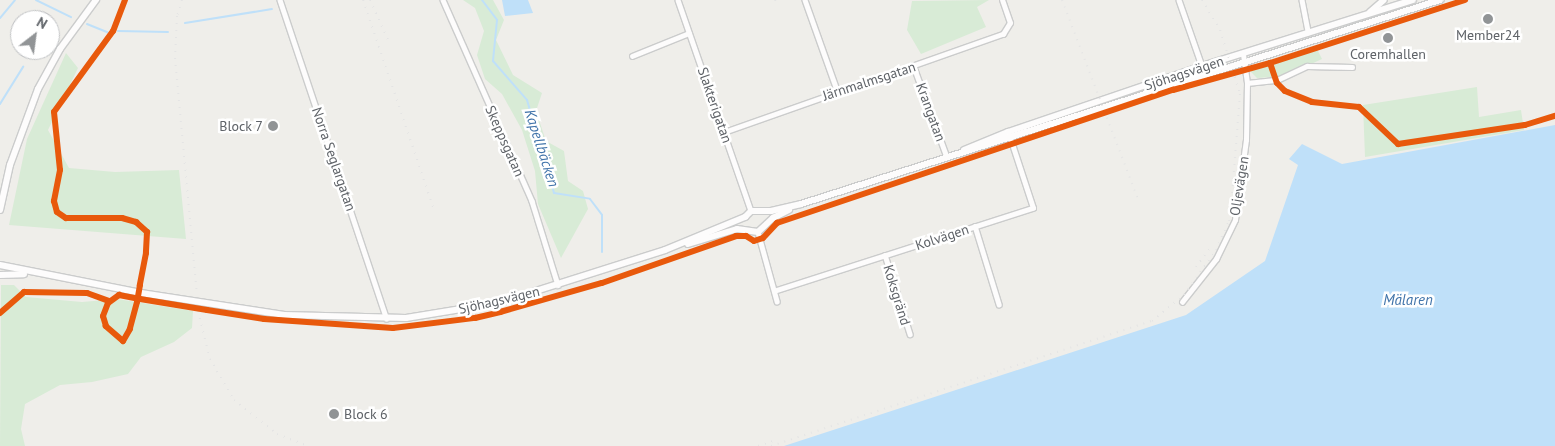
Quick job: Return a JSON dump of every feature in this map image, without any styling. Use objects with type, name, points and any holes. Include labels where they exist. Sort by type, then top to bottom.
[{"type":"main road","points":[[0,210],[10,165],[38,88],[64,43],[96,0]]},
{"type":"main road","points":[[1366,14],[1384,0]]},
{"type":"main road","name":"Sjöhagsvägen","points":[[665,250],[745,217],[751,211],[761,212],[801,204],[957,154],[1202,66],[1398,2],[1413,0]]},
{"type":"main road","name":"Sjöhagsvägen","points":[[1009,135],[1245,63],[1440,0]]},
{"type":"main road","points":[[1398,2],[1401,13]]},
{"type":"main road","points":[[1346,30],[1396,9],[1398,2]]},
{"type":"main road","points":[[1308,32],[1311,41]]},
{"type":"main road","points":[[1202,66],[1205,75]]},
{"type":"main road","name":"Sjöhagsvägen","points":[[758,232],[766,225],[801,204]]},
{"type":"main road","points":[[761,212],[766,225]]},
{"type":"main road","points":[[745,217],[747,228],[758,232]]},
{"type":"main road","name":"Sjöhagsvägen","points":[[0,265],[30,273],[284,315],[387,318],[498,302],[558,285],[665,250],[747,228]]},
{"type":"main road","name":"Sjöhagsvägen","points":[[0,274],[30,273]]},
{"type":"street","name":"Norra Seglargatan","points":[[280,0],[387,318]]},
{"type":"street","name":"Skeppsgatan","points":[[443,0],[532,201],[558,285]]},
{"type":"street","name":"Slakterigatan","points":[[678,0],[751,211]]},
{"type":"street","points":[[805,0],[837,90]]},
{"type":"street","name":"Järnmalmsgatan","points":[[724,132],[837,90],[914,67],[1003,34],[1010,25],[1002,0]]},
{"type":"street","points":[[1179,0],[1202,66]]},
{"type":"street","points":[[1302,0],[1308,32]]},
{"type":"street","points":[[632,56],[690,33]]},
{"type":"street","name":"Oljevägen","points":[[1182,302],[1216,258],[1234,220],[1246,140],[1247,83],[1243,54]]},
{"type":"street","points":[[1247,83],[1277,80],[1307,66],[1352,67]]},
{"type":"street","name":"Krangatan","points":[[914,67],[947,157]]},
{"type":"street","name":"Kolvägen","points":[[774,291],[1033,208],[1009,135]]},
{"type":"street","points":[[975,226],[999,304]]},
{"type":"street","points":[[758,232],[777,301]]},
{"type":"street","name":"Koksgränd","points":[[885,255],[910,334]]},
{"type":"green space","points":[[463,0],[493,0],[504,20],[496,40],[513,75],[542,93],[536,111],[546,141],[564,151],[568,181],[583,191],[588,209],[561,258],[538,204],[535,171],[522,130],[502,94],[485,79],[477,55],[484,31],[475,8]]},
{"type":"green space","points":[[989,0],[977,7],[986,27],[921,54],[907,30],[912,1]]},
{"type":"green space","points":[[1316,47],[1322,59],[1276,80],[1271,63]]},
{"type":"green space","points":[[66,53],[78,68],[48,130],[69,168],[115,172],[179,170],[186,239],[9,225],[27,139]]},
{"type":"green space","points":[[1268,65],[1273,77],[1257,78],[1251,72],[1251,69]]},
{"type":"green space","points":[[1477,87],[1479,117],[1521,110],[1524,130],[1365,157],[1363,105]]},
{"type":"green space","points":[[1,285],[14,285],[26,297],[82,302],[117,299],[193,311],[192,328],[174,342],[141,357],[128,374],[92,382],[60,385],[25,404],[21,429],[25,446],[0,446]]},
{"type":"water","points":[[502,0],[528,0],[533,13],[505,16]]},
{"type":"water","name":"Mälaren","points":[[1555,125],[1555,446],[784,446],[1186,315],[1265,261],[1298,165],[1289,159],[1302,144],[1342,164]]},
{"type":"waterway","points":[[0,18],[15,0]]},
{"type":"waterway","points":[[36,0],[71,17]]},
{"type":"waterway","name":"Kapellbäcken","points":[[482,0],[497,20],[493,61],[527,100],[554,193],[590,199],[602,215],[602,252]]},
{"type":"waterway","points":[[185,23],[272,9]]},
{"type":"waterway","points":[[87,24],[107,32]]},
{"type":"waterway","points":[[118,31],[168,32]]},
{"type":"waterway","points":[[0,104],[23,67]]},
{"type":"railway","points":[[182,0],[177,16],[175,58],[197,294]]},
{"type":"railway","points":[[363,0],[434,210]]},
{"type":"railway","points":[[370,0],[390,44]]},
{"type":"railway","points":[[775,0],[777,7]]},
{"type":"railway","points":[[1062,0],[1139,202]]},
{"type":"railway","points":[[1202,0],[1220,30],[1240,94],[1232,196]]},
{"type":"railway","points":[[771,446],[1152,321],[1184,295],[1216,250],[1229,221],[1234,190]]},
{"type":"railway","points":[[1196,267],[1210,248]]},
{"type":"railway","points":[[198,311],[210,359],[234,400],[277,434],[308,446]]},
{"type":"railway","points":[[758,446],[777,440]]},
{"type":"cycle path","points":[[125,0],[113,31],[54,112],[60,170],[54,201],[57,212],[66,218],[122,218],[136,222],[147,232],[146,253],[140,285],[137,302],[130,329],[123,341],[106,326],[103,316],[108,303],[119,295],[140,299],[264,319],[393,328],[475,318],[500,312],[602,283],[736,236],[746,236],[754,241],[763,238],[777,223],[1173,90],[1270,63],[1465,0]]},
{"type":"cycle path","points":[[1270,63],[1277,83],[1285,91],[1312,102],[1359,107],[1398,144],[1525,125],[1555,116]]},
{"type":"cycle path","points":[[0,313],[24,292],[87,293],[109,301]]},
{"type":"place","name":"Member24","points":[[1488,19]]},
{"type":"place","name":"Coremhallen","points":[[1388,38]]},
{"type":"place","name":"Block 7","points":[[273,126]]},
{"type":"place","name":"Block 6","points":[[334,414]]}]
